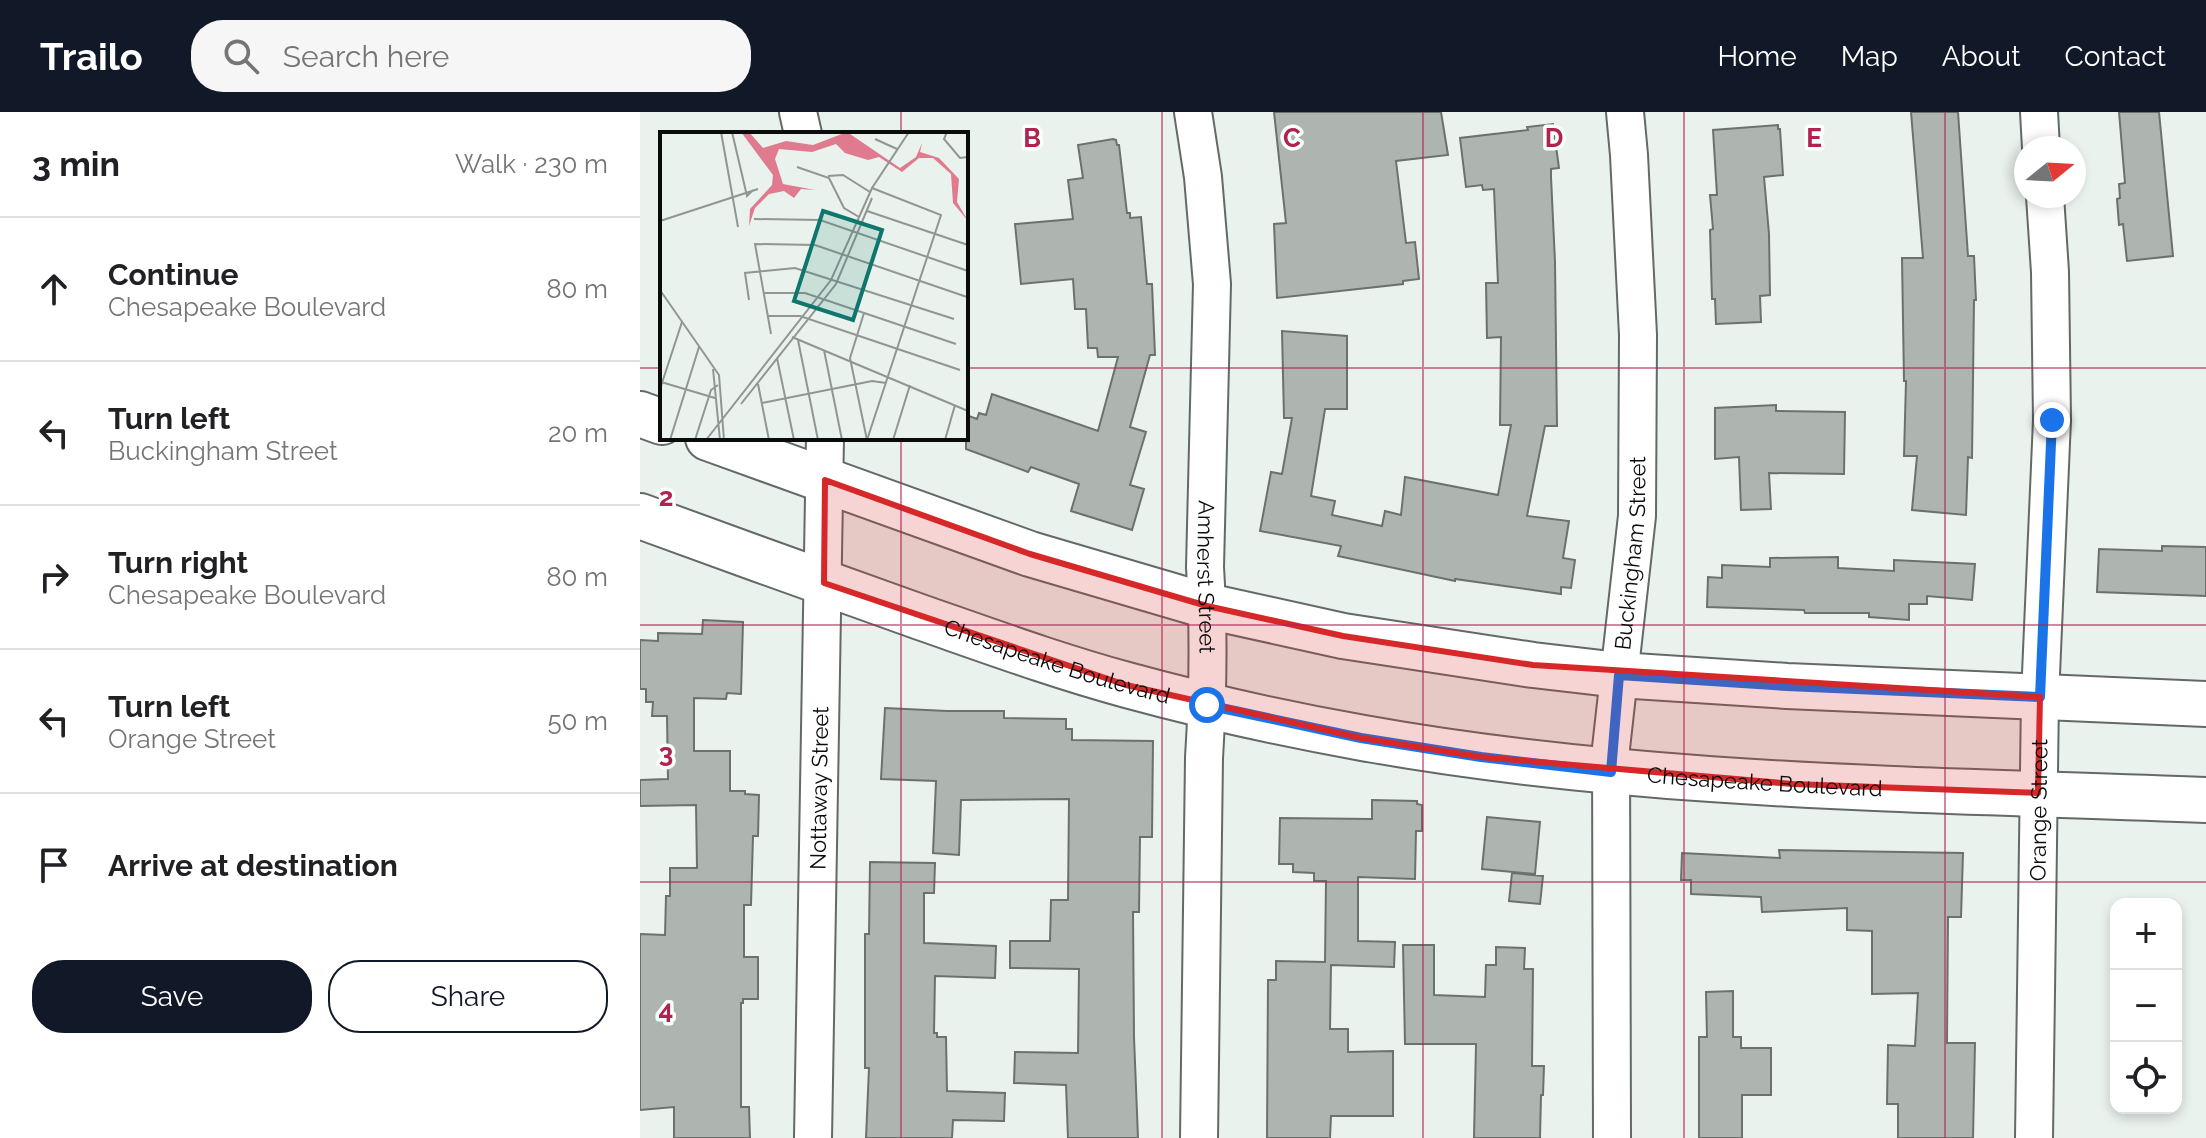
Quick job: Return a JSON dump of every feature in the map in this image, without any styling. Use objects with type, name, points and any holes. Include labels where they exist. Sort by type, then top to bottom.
[{"type":"main road","points":[[640,414],[660,421]]},
{"type":"main road","points":[[719,440],[825,459],[1030,554],[1207,606],[1343,636],[1619,675],[1787,686],[2206,704]]},
{"type":"main road","name":"Chesapeake Boulevard","points":[[640,516],[1006,648],[1126,685],[1361,738],[1481,757],[1611,772],[1793,784],[2206,800]]},
{"type":"street","points":[[798,112],[803,132]]},
{"type":"street","name":"Amherst Street","points":[[1193,112],[1203,177],[1212,284],[1205,567],[1207,705],[1199,1138]]},
{"type":"street","name":"Buckingham Street","points":[[1612,1138],[1611,772],[1637,516],[1638,335],[1625,112]]},
{"type":"street","points":[[2039,112],[2040,136]]},
{"type":"street","name":"Orange Street","points":[[2034,1138],[2040,697],[2052,420],[2046,208]]},
{"type":"street","name":"Nottaway Street","points":[[813,1138],[825,459]]},
{"type":"highlighted area","points":[[825,480],[1030,554],[1207,606],[1343,636],[1533,665],[2040,697],[2038,793],[1793,784],[1481,757],[1361,738],[1126,685],[824,583]]},
{"type":"building","points":[[1274,112],[1441,112],[1448,155],[1396,161],[1406,243],[1415,242],[1419,279],[1403,281],[1403,284],[1277,298],[1274,224],[1286,223]]},
{"type":"building","points":[[1911,112],[1958,112],[1968,256],[1974,256],[1976,300],[1972,458],[1968,457],[1966,515],[1912,510],[1917,456],[1904,456],[1906,381],[1902,258],[1923,258]]},
{"type":"building","points":[[2119,112],[2159,112],[2173,256],[2127,261],[2117,199],[2120,198],[2119,184],[2125,183]]},
{"type":"building","points":[[1553,124],[1559,168],[1551,169],[1557,426],[1545,426],[1527,516],[1569,521],[1563,558],[1575,560],[1571,588],[1561,587],[1561,594],[1455,581],[1338,556],[1341,546],[1260,531],[1271,472],[1282,474],[1292,418],[1284,418],[1282,331],[1347,336],[1347,409],[1325,409],[1311,496],[1335,501],[1332,515],[1382,526],[1385,511],[1401,515],[1405,477],[1498,495],[1511,425],[1500,425],[1501,337],[1487,338],[1486,283],[1498,283],[1494,189],[1483,190],[1482,185],[1466,187],[1460,138]]},
{"type":"building","points":[[1778,125],[1783,175],[1764,177],[1770,295],[1760,296],[1761,322],[1716,324],[1710,230],[1713,229],[1710,195],[1717,195],[1713,130]]},
{"type":"building","points":[[1113,139],[1119,145],[1127,213],[1130,213],[1130,218],[1141,217],[1147,284],[1152,284],[1155,355],[1150,355],[1130,427],[1146,432],[1130,485],[1144,489],[1132,530],[1071,511],[1079,484],[1031,467],[1028,472],[966,449],[968,416],[977,419],[979,413],[986,415],[992,394],[1098,431],[1118,357],[1098,357],[1097,348],[1088,348],[1086,309],[1075,309],[1073,279],[1021,284],[1015,224],[1073,219],[1068,180],[1083,178],[1078,145]]},
{"type":"building","points":[[1776,405],[1776,411],[1845,412],[1844,474],[1769,473],[1771,509],[1741,510],[1739,457],[1715,459],[1715,408]]},
{"type":"building","points":[[2162,546],[2206,547],[2206,596],[2097,592],[2099,549],[2162,551]]},
{"type":"building","points":[[1838,557],[1838,568],[1894,571],[1894,560],[1975,564],[1972,600],[1927,596],[1927,604],[1909,604],[1909,620],[1869,617],[1869,613],[1707,607],[1708,577],[1722,578],[1722,565],[1770,567],[1770,558]]},
{"type":"building","points":[[703,620],[743,622],[741,694],[727,693],[726,699],[694,698],[694,751],[730,751],[730,791],[759,795],[758,836],[753,836],[751,905],[744,905],[744,957],[758,957],[758,999],[743,999],[741,1003],[741,1107],[749,1107],[750,1138],[674,1138],[674,1107],[640,1110],[640,934],[665,935],[670,868],[697,868],[696,805],[640,806],[640,780],[668,779],[667,716],[652,716],[653,702],[646,702],[646,689],[640,689],[640,640],[658,641],[658,633],[702,634]]},
{"type":"building","points":[[885,708],[1004,711],[1004,718],[1066,719],[1066,729],[1072,729],[1072,740],[1153,741],[1152,837],[1140,837],[1139,912],[1133,912],[1138,1138],[1068,1138],[1066,1085],[1014,1083],[1015,1052],[1078,1053],[1079,969],[1010,968],[1010,941],[1050,941],[1051,900],[1068,900],[1069,799],[961,800],[959,855],[933,853],[936,781],[881,779]]},
{"type":"building","points":[[1372,800],[1417,801],[1422,805],[1422,831],[1416,831],[1415,879],[1358,877],[1358,941],[1395,942],[1394,967],[1331,965],[1330,1029],[1348,1029],[1348,1052],[1393,1051],[1393,1116],[1331,1116],[1330,1138],[1267,1138],[1268,980],[1276,980],[1276,961],[1325,962],[1326,881],[1314,881],[1314,873],[1293,872],[1293,864],[1279,864],[1280,818],[1372,819]]},
{"type":"building","points":[[1487,817],[1540,822],[1535,874],[1482,869]]},
{"type":"building","points":[[1779,850],[1963,853],[1961,917],[1948,917],[1947,1043],[1975,1043],[1973,1138],[1898,1138],[1898,1104],[1887,1104],[1888,1045],[1915,1046],[1918,993],[1872,994],[1872,931],[1847,930],[1847,908],[1762,912],[1761,897],[1691,894],[1691,880],[1681,880],[1682,853],[1780,858]]},
{"type":"building","points":[[870,862],[935,863],[934,893],[924,893],[924,943],[996,946],[995,978],[935,976],[934,1033],[937,1037],[946,1037],[947,1091],[1005,1093],[1004,1121],[953,1120],[952,1138],[866,1138],[869,1068],[865,1068],[865,934],[869,934]]},
{"type":"building","points":[[1512,873],[1543,876],[1540,904],[1509,901]]},
{"type":"building","points":[[1403,945],[1434,945],[1434,995],[1485,997],[1486,965],[1496,965],[1496,947],[1525,948],[1524,969],[1533,969],[1532,1066],[1544,1066],[1540,1138],[1474,1138],[1476,1044],[1405,1044]]},
{"type":"building","points":[[1733,991],[1733,1037],[1741,1037],[1741,1048],[1771,1048],[1771,1095],[1742,1095],[1742,1138],[1699,1138],[1699,1037],[1707,1037],[1706,992]]},
{"type":"route","points":[[1207,705],[1361,738],[1481,757],[1611,772],[1619,675],[2040,697],[2052,420]]}]
